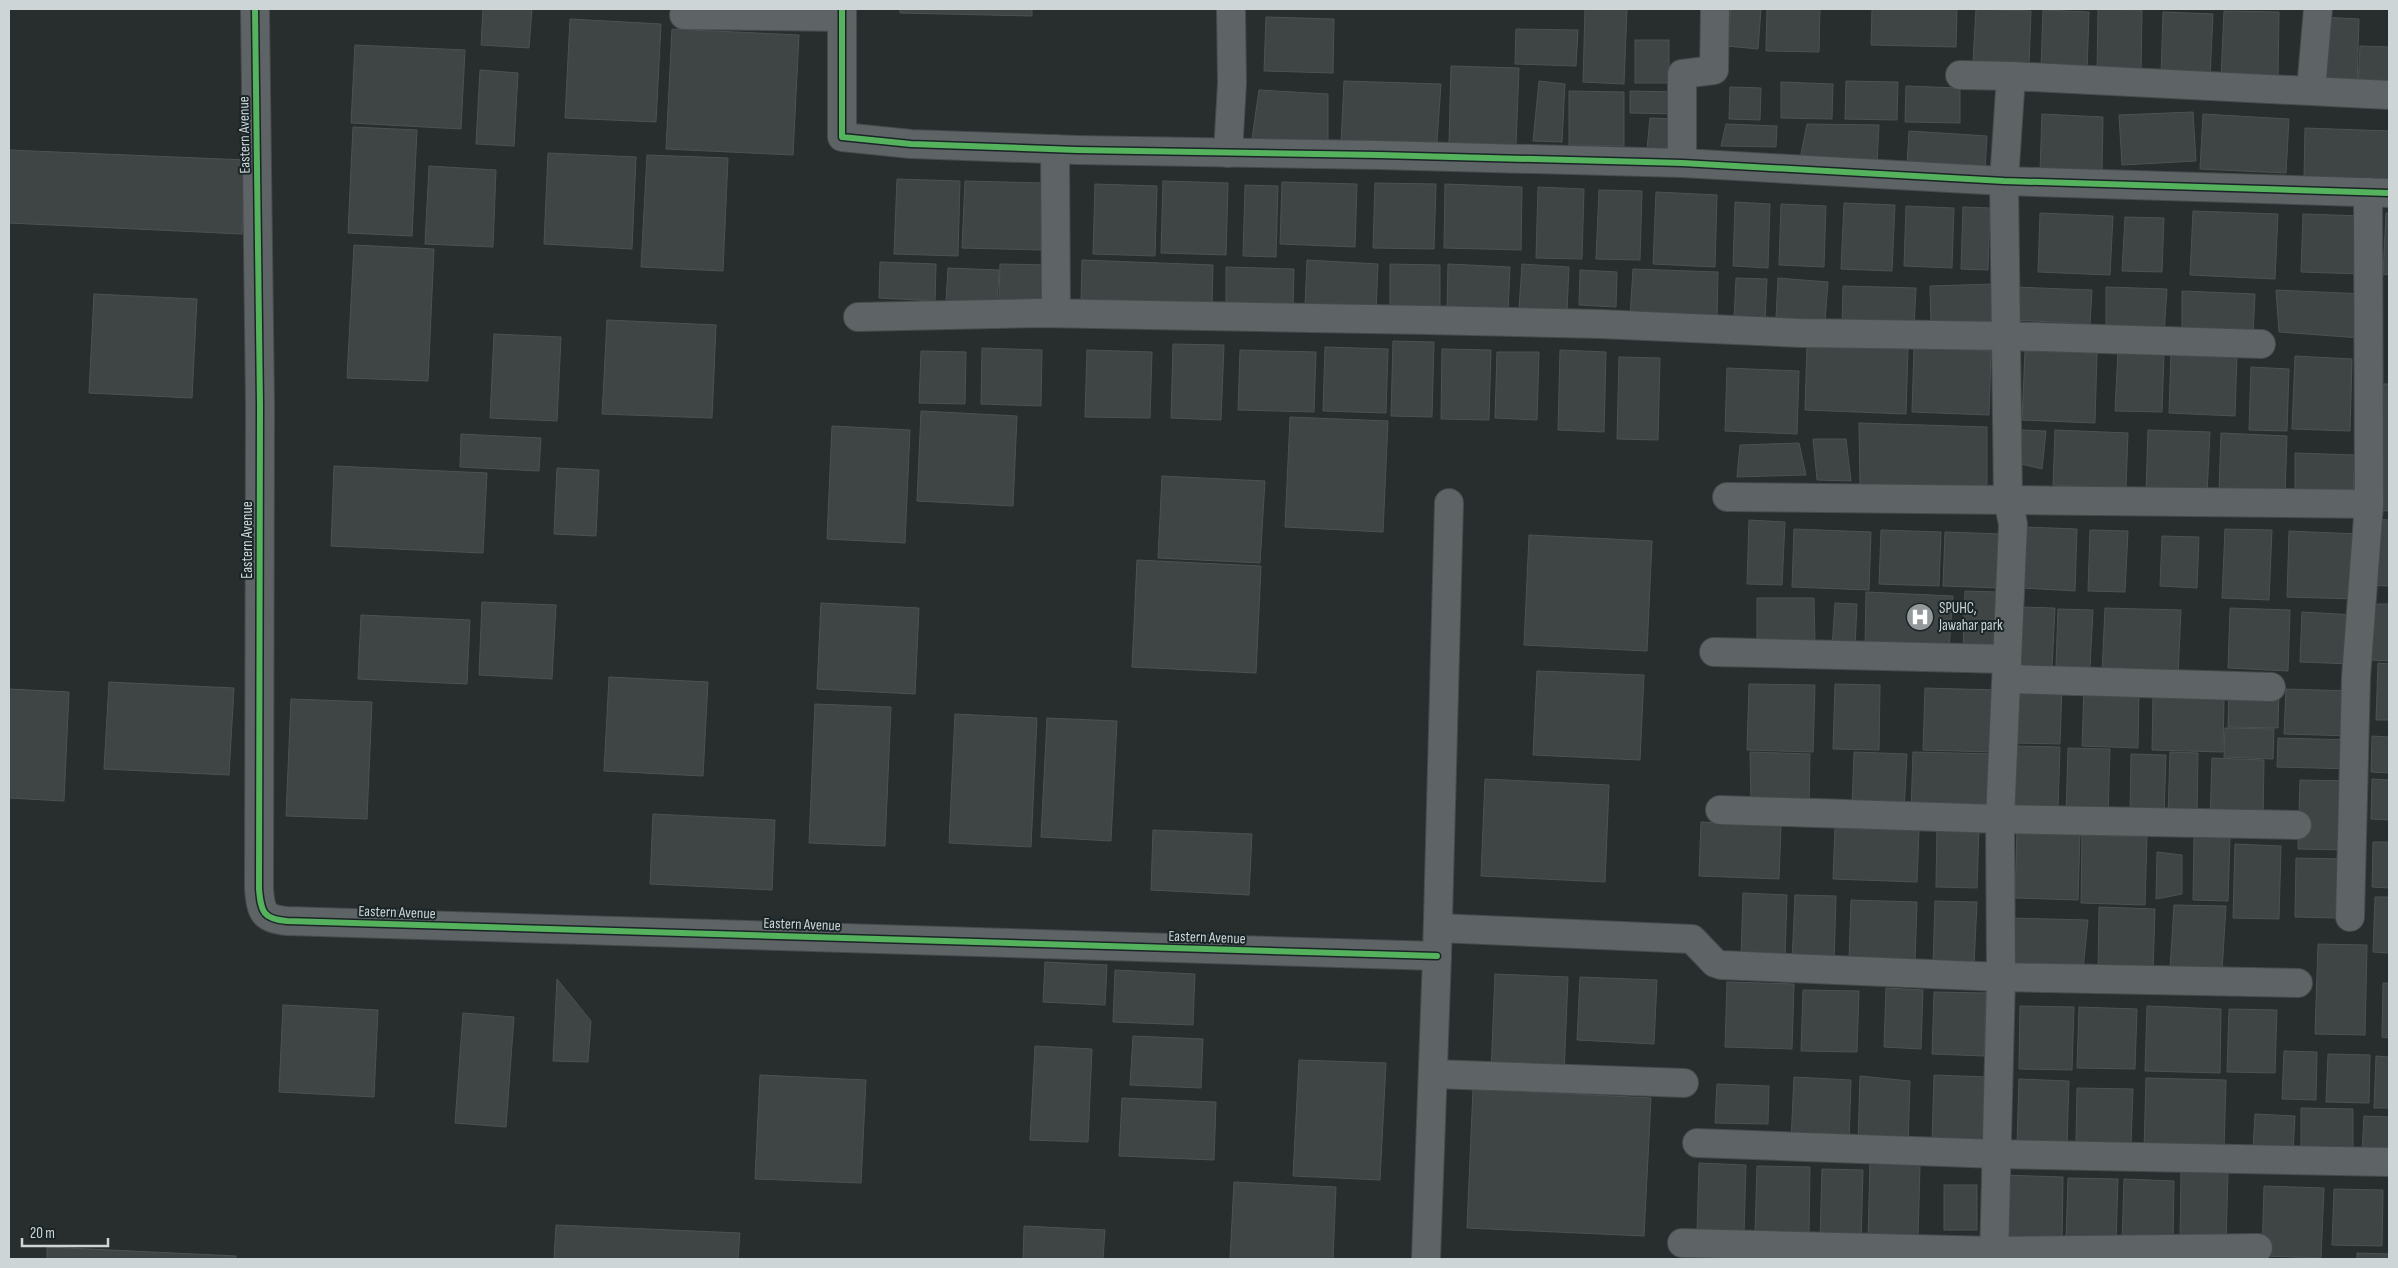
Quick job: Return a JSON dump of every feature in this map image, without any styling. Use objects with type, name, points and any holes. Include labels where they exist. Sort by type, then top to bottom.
[{"type":"street","name":"Eastern Avenue","points":[[255,9],[260,405],[259,889],[260,904],[266,916],[287,922],[1437,956]]},
{"type":"street","points":[[1228,153],[1232,83],[1231,9]]},
{"type":"street","points":[[1682,163],[1682,74],[1714,70],[1715,9]]},
{"type":"street","points":[[2311,90],[2318,9]]},
{"type":"street","points":[[684,15],[842,13],[842,137],[910,144],[1055,149],[1682,163],[2004,181],[2379,193],[2369,504],[2356,677],[2350,917]]},
{"type":"street","points":[[1960,75],[2389,95]]},
{"type":"street","points":[[1994,1255],[2001,977],[2000,819],[2013,524],[2008,500],[2004,181],[2011,76]]},
{"type":"street","points":[[1055,149],[1056,314]]},
{"type":"street","points":[[858,317],[1056,314],[1426,320],[1801,333],[2006,336],[2261,344]]},
{"type":"street","points":[[1727,497],[1941,501],[2163,500],[2369,504]]},
{"type":"street","points":[[1426,1259],[1438,928],[1449,503]]},
{"type":"street","points":[[1714,652],[2271,686]]},
{"type":"street","points":[[1720,810],[2000,819],[2297,825]]},
{"type":"street","points":[[1438,928],[1692,939],[1715,963],[1721,965],[2001,977],[2298,983]]},
{"type":"street","points":[[1433,1074],[1684,1083]]},
{"type":"street","points":[[1697,1143],[1996,1154],[2389,1162]]},
{"type":"street","points":[[1682,1242],[1994,1255],[2258,1248]]},
{"type":"building","points":[[483,9],[532,9],[529,48],[481,45]]},
{"type":"building","points":[[900,9],[1032,9],[1032,16],[900,13]]},
{"type":"building","points":[[1585,9],[1627,9],[1624,84],[1583,82]]},
{"type":"building","points":[[1731,9],[1761,9],[1758,49],[1727,46]]},
{"type":"building","points":[[1767,9],[1820,9],[1819,52],[1766,51]]},
{"type":"building","points":[[1872,9],[1957,9],[1956,47],[1871,45]]},
{"type":"building","points":[[1976,9],[2031,11],[2029,65],[1973,62]]},
{"type":"building","points":[[2098,9],[2142,10],[2141,75],[2097,73]]},
{"type":"building","points":[[2043,10],[2089,12],[2087,71],[2041,69]]},
{"type":"building","points":[[2224,11],[2279,12],[2278,80],[2221,78]]},
{"type":"building","points":[[2163,12],[2213,14],[2210,77],[2161,76]]},
{"type":"building","points":[[1266,17],[1334,19],[1333,73],[1264,71]]},
{"type":"building","points":[[2320,17],[2359,19],[2357,85],[2317,84]]},
{"type":"building","points":[[570,19],[661,24],[656,122],[565,118]]},
{"type":"building","points":[[672,29],[799,35],[793,155],[666,149]]},
{"type":"building","points":[[1516,29],[1578,30],[1576,66],[1515,64]]},
{"type":"building","points":[[1635,40],[1669,40],[1669,83],[1635,83]]},
{"type":"building","points":[[355,45],[465,50],[461,129],[351,123]]},
{"type":"building","points":[[2360,46],[2389,47],[2389,87],[2358,86]]},
{"type":"building","points":[[1451,66],[1519,68],[1516,145],[1449,143]]},
{"type":"building","points":[[480,70],[518,73],[514,146],[476,144]]},
{"type":"building","points":[[1344,81],[1441,84],[1437,142],[1341,144]]},
{"type":"building","points":[[1539,81],[1565,84],[1562,142],[1533,141]]},
{"type":"building","points":[[1846,81],[1898,82],[1897,120],[1845,119]]},
{"type":"building","points":[[1781,82],[1833,84],[1832,119],[1781,118]]},
{"type":"building","points":[[1906,86],[1960,88],[1960,123],[1905,122]]},
{"type":"building","points":[[1730,87],[1761,88],[1760,120],[1729,119]]},
{"type":"building","points":[[1259,90],[1328,94],[1328,143],[1252,139]]},
{"type":"building","points":[[1569,91],[1624,92],[1624,146],[1569,145]]},
{"type":"building","points":[[1630,91],[1679,92],[1679,114],[1630,113]]},
{"type":"building","points":[[2193,112],[2196,161],[2122,165],[2119,115]]},
{"type":"building","points":[[2042,114],[2103,117],[2102,171],[2040,171]]},
{"type":"building","points":[[2203,114],[2289,119],[2286,173],[2200,169]]},
{"type":"building","points":[[1650,118],[1680,119],[1677,149],[1647,149]]},
{"type":"building","points":[[1726,124],[1777,126],[1776,147],[1721,146]]},
{"type":"building","points":[[1807,124],[1879,125],[1877,163],[1800,159]]},
{"type":"building","points":[[353,127],[417,130],[412,236],[348,233]]},
{"type":"building","points":[[2305,128],[2389,131],[2389,181],[2304,178]]},
{"type":"building","points":[[1909,131],[1987,136],[1985,169],[1907,166]]},
{"type":"building","points":[[9,150],[246,160],[242,234],[9,223]]},
{"type":"building","points":[[548,153],[636,157],[632,249],[544,244]]},
{"type":"building","points":[[647,155],[728,158],[723,271],[641,267]]},
{"type":"building","points":[[429,166],[496,170],[493,247],[425,244]]},
{"type":"building","points":[[897,179],[960,181],[958,256],[894,254]]},
{"type":"building","points":[[965,181],[1043,183],[1041,250],[962,248]]},
{"type":"building","points":[[1163,181],[1228,183],[1226,255],[1161,253]]},
{"type":"building","points":[[1282,182],[1357,184],[1355,247],[1280,244]]},
{"type":"building","points":[[1375,183],[1436,184],[1434,249],[1373,248]]},
{"type":"building","points":[[1095,184],[1157,186],[1155,256],[1093,254]]},
{"type":"building","points":[[1445,184],[1522,187],[1521,250],[1444,248]]},
{"type":"building","points":[[1245,185],[1278,186],[1276,257],[1243,256]]},
{"type":"building","points":[[1538,187],[1584,189],[1582,259],[1536,258]]},
{"type":"building","points":[[1599,190],[1642,191],[1640,260],[1596,259]]},
{"type":"building","points":[[1656,192],[1717,195],[1715,267],[1653,264]]},
{"type":"building","points":[[1735,202],[1770,204],[1768,268],[1733,266]]},
{"type":"building","points":[[1844,203],[1895,205],[1892,271],[1841,269]]},
{"type":"building","points":[[1781,204],[1826,206],[1824,267],[1779,265]]},
{"type":"building","points":[[1906,206],[1954,208],[1952,268],[1904,266]]},
{"type":"building","points":[[1963,207],[1990,208],[1988,270],[1961,269]]},
{"type":"building","points":[[2193,211],[2278,214],[2275,279],[2190,275]]},
{"type":"building","points":[[2040,213],[2113,216],[2110,275],[2038,272]]},
{"type":"building","points":[[2386,213],[2389,213],[2389,274],[2383,275]]},
{"type":"building","points":[[2303,214],[2364,216],[2362,274],[2301,272]]},
{"type":"building","points":[[2125,217],[2164,218],[2162,272],[2122,271]]},
{"type":"building","points":[[354,245],[434,249],[428,381],[347,378]]},
{"type":"building","points":[[1082,260],[1213,265],[1212,306],[1081,301]]},
{"type":"building","points":[[1307,260],[1378,264],[1376,311],[1305,306]]},
{"type":"building","points":[[880,262],[936,264],[935,301],[879,298]]},
{"type":"building","points":[[1000,264],[1051,265],[1050,302],[999,301]]},
{"type":"building","points":[[1390,264],[1440,265],[1440,308],[1390,308]]},
{"type":"building","points":[[1448,264],[1510,267],[1508,312],[1447,309]]},
{"type":"building","points":[[1522,264],[1569,267],[1567,311],[1519,309]]},
{"type":"building","points":[[1226,267],[1294,269],[1293,309],[1226,307]]},
{"type":"building","points":[[948,268],[999,270],[997,303],[946,301]]},
{"type":"building","points":[[1633,269],[1718,272],[1717,319],[1630,316]]},
{"type":"building","points":[[1580,270],[1617,272],[1616,307],[1579,305]]},
{"type":"building","points":[[1736,278],[1767,279],[1765,321],[1734,319]]},
{"type":"building","points":[[1778,278],[1828,282],[1825,321],[1776,318]]},
{"type":"building","points":[[1994,284],[1995,325],[1931,326],[1930,286]]},
{"type":"building","points":[[1843,286],[1916,288],[1914,327],[1842,324]]},
{"type":"building","points":[[2014,287],[2092,290],[2090,324],[2013,320]]},
{"type":"building","points":[[2106,287],[2167,289],[2164,334],[2106,334]]},
{"type":"building","points":[[2276,290],[2365,294],[2360,338],[2279,332]]},
{"type":"building","points":[[2182,291],[2255,294],[2253,335],[2182,334]]},
{"type":"building","points":[[94,294],[197,299],[192,398],[89,393]]},
{"type":"building","points":[[607,320],[716,325],[712,418],[602,414]]},
{"type":"building","points":[[494,334],[561,337],[557,421],[490,418]]},
{"type":"building","points":[[1393,341],[1434,342],[1432,417],[1391,416]]},
{"type":"building","points":[[1173,344],[1224,345],[1221,420],[1171,418]]},
{"type":"building","points":[[1807,345],[1908,349],[1906,414],[1805,410]]},
{"type":"building","points":[[1325,347],[1388,349],[1386,413],[1323,411]]},
{"type":"building","points":[[982,348],[1042,350],[1041,406],[981,404]]},
{"type":"building","points":[[1914,348],[1991,351],[1989,415],[1912,412]]},
{"type":"building","points":[[1442,349],[1491,350],[1489,420],[1441,419]]},
{"type":"building","points":[[1087,350],[1152,352],[1150,418],[1085,417]]},
{"type":"building","points":[[1240,350],[1316,352],[1314,412],[1238,410]]},
{"type":"building","points":[[1560,350],[1606,352],[1604,432],[1558,430]]},
{"type":"building","points":[[921,351],[966,352],[965,404],[919,403]]},
{"type":"building","points":[[2025,351],[2097,353],[2095,423],[2022,420]]},
{"type":"building","points":[[2118,351],[2164,353],[2162,412],[2115,411]]},
{"type":"building","points":[[1497,352],[1539,352],[1537,420],[1495,418]]},
{"type":"building","points":[[2171,353],[2237,355],[2235,416],[2169,413]]},
{"type":"building","points":[[2295,356],[2352,359],[2350,431],[2292,429]]},
{"type":"building","points":[[1619,357],[1660,358],[1658,440],[1617,439]]},
{"type":"building","points":[[2251,367],[2289,369],[2287,431],[2249,430]]},
{"type":"building","points":[[1727,368],[1799,371],[1797,434],[1725,431]]},
{"type":"building","points":[[2378,384],[2389,384],[2389,511],[2373,510]]},
{"type":"building","points":[[921,411],[1017,416],[1013,506],[917,501]]},
{"type":"building","points":[[1290,417],[1388,421],[1383,532],[1285,527]]},
{"type":"building","points":[[1859,423],[1987,427],[1987,489],[1860,488]]},
{"type":"building","points":[[832,426],[910,430],[905,543],[827,539]]},
{"type":"building","points":[[2022,430],[2046,431],[2042,469],[2021,464]]},
{"type":"building","points":[[2055,430],[2128,433],[2126,488],[2053,485]]},
{"type":"building","points":[[2148,430],[2210,432],[2207,494],[2146,492]]},
{"type":"building","points":[[2221,433],[2287,436],[2285,494],[2219,491]]},
{"type":"building","points":[[461,434],[541,438],[539,471],[460,467]]},
{"type":"building","points":[[1813,439],[1846,439],[1851,481],[1817,480]]},
{"type":"building","points":[[1799,443],[1806,475],[1737,477],[1740,445]]},
{"type":"building","points":[[2295,453],[2355,455],[2353,494],[2295,491]]},
{"type":"building","points":[[334,466],[487,473],[483,553],[331,546]]},
{"type":"building","points":[[557,468],[599,470],[596,536],[554,534]]},
{"type":"building","points":[[1162,476],[1265,481],[1260,563],[1158,558]]},
{"type":"building","points":[[2371,519],[2389,520],[2389,586],[2368,585]]},
{"type":"building","points":[[1749,520],[1785,522],[1782,585],[1747,584]]},
{"type":"building","points":[[2025,527],[2077,529],[2075,591],[2023,588]]},
{"type":"building","points":[[1794,529],[1871,532],[1869,590],[1792,587]]},
{"type":"building","points":[[2225,529],[2272,530],[2269,600],[2222,598]]},
{"type":"building","points":[[1881,530],[1941,532],[1939,586],[1879,584]]},
{"type":"building","points":[[2090,530],[2128,531],[2125,592],[2088,591]]},
{"type":"building","points":[[2289,531],[2358,534],[2355,599],[2287,597]]},
{"type":"building","points":[[1945,532],[2002,534],[1999,588],[1943,586]]},
{"type":"building","points":[[1529,535],[1652,541],[1647,651],[1524,645]]},
{"type":"building","points":[[2162,536],[2199,537],[2197,588],[2160,586]]},
{"type":"building","points":[[1137,560],[1261,566],[1256,673],[1132,667]]},
{"type":"building","points":[[1965,591],[1997,592],[1994,649],[1963,648]]},
{"type":"building","points":[[1866,592],[1953,596],[1949,649],[1865,648]]},
{"type":"building","points":[[1757,598],[1814,598],[1815,644],[1757,646]]},
{"type":"building","points":[[482,602],[556,605],[552,679],[479,675]]},
{"type":"building","points":[[821,603],[919,608],[915,694],[817,689]]},
{"type":"building","points":[[1835,603],[1857,604],[1855,648],[1832,648]]},
{"type":"building","points":[[2372,604],[2389,604],[2389,661],[2371,660]]},
{"type":"building","points":[[2020,607],[2055,608],[2052,668],[2017,667]]},
{"type":"building","points":[[2105,608],[2181,610],[2178,676],[2102,673]]},
{"type":"building","points":[[2230,608],[2290,610],[2288,671],[2228,668]]},
{"type":"building","points":[[2058,609],[2093,610],[2090,667],[2056,666]]},
{"type":"building","points":[[2302,612],[2355,615],[2352,664],[2300,662]]},
{"type":"building","points":[[361,615],[470,620],[467,684],[358,679]]},
{"type":"building","points":[[2378,663],[2389,664],[2389,720],[2376,720]]},
{"type":"building","points":[[1537,671],[1644,675],[1640,760],[1533,755]]},
{"type":"building","points":[[609,677],[708,682],[703,776],[604,771]]},
{"type":"building","points":[[109,682],[234,688],[229,775],[104,769]]},
{"type":"building","points":[[1749,684],[1815,685],[1813,752],[1747,750]]},
{"type":"building","points":[[1835,684],[1880,685],[1879,750],[1833,749]]},
{"type":"building","points":[[2018,685],[2062,686],[2060,744],[2016,743]]},
{"type":"building","points":[[2229,687],[2279,688],[2278,728],[2228,727]]},
{"type":"building","points":[[1925,688],[1996,690],[1994,752],[1923,750]]},
{"type":"building","points":[[2084,688],[2139,690],[2138,748],[2082,746]]},
{"type":"building","points":[[9,689],[69,692],[64,801],[9,798]]},
{"type":"building","points":[[2286,689],[2354,691],[2352,736],[2284,734]]},
{"type":"building","points":[[2153,697],[2224,699],[2223,752],[2152,750]]},
{"type":"building","points":[[291,699],[372,702],[367,819],[286,816]]},
{"type":"building","points":[[815,704],[891,707],[885,846],[809,843]]},
{"type":"building","points":[[955,714],[1037,718],[1031,847],[949,843]]},
{"type":"building","points":[[1047,718],[1117,721],[1111,841],[1041,837]]},
{"type":"building","points":[[2225,728],[2274,729],[2273,759],[2224,757]]},
{"type":"building","points":[[2372,736],[2389,737],[2389,773],[2371,772]]},
{"type":"building","points":[[2278,738],[2354,740],[2353,769],[2277,767]]},
{"type":"building","points":[[2012,746],[2060,747],[2058,809],[2011,807]]},
{"type":"building","points":[[2068,748],[2110,749],[2108,817],[2066,816]]},
{"type":"building","points":[[1750,752],[1810,754],[1809,807],[1751,805]]},
{"type":"building","points":[[1854,752],[1907,754],[1904,811],[1852,809]]},
{"type":"building","points":[[1913,752],[1995,754],[1991,813],[1911,812]]},
{"type":"building","points":[[2170,752],[2198,753],[2197,818],[2168,817]]},
{"type":"building","points":[[2131,754],[2166,755],[2164,815],[2130,814]]},
{"type":"building","points":[[2212,758],[2264,760],[2263,821],[2210,820]]},
{"type":"building","points":[[1485,779],[1609,785],[1605,882],[1481,876]]},
{"type":"building","points":[[2372,779],[2389,780],[2389,820],[2371,819]]},
{"type":"building","points":[[2300,780],[2351,781],[2349,850],[2298,849]]},
{"type":"building","points":[[653,814],[775,820],[772,890],[650,884]]},
{"type":"building","points":[[1701,822],[1781,826],[1779,879],[1699,876]]},
{"type":"building","points":[[1937,827],[1979,828],[1977,888],[1936,887]]},
{"type":"building","points":[[1835,828],[1919,831],[1917,882],[1833,879]]},
{"type":"building","points":[[1153,830],[1252,834],[1249,895],[1151,890]]},
{"type":"building","points":[[2017,830],[2080,831],[2078,900],[2015,898]]},
{"type":"building","points":[[2082,835],[2147,837],[2145,905],[2081,903]]},
{"type":"building","points":[[2194,837],[2230,838],[2228,901],[2193,900]]},
{"type":"building","points":[[2373,842],[2389,842],[2389,888],[2372,887]]},
{"type":"building","points":[[2235,844],[2281,846],[2279,919],[2233,918]]},
{"type":"building","points":[[2157,852],[2182,855],[2182,894],[2156,899]]},
{"type":"building","points":[[2296,858],[2339,859],[2337,918],[2295,917]]},
{"type":"building","points":[[1743,893],[1787,895],[1785,958],[1741,957]]},
{"type":"building","points":[[1795,895],[1836,896],[1834,963],[1792,962]]},
{"type":"building","points":[[2375,897],[2389,897],[2389,953],[2373,952]]},
{"type":"building","points":[[1851,900],[1917,902],[1915,962],[1849,960]]},
{"type":"building","points":[[1935,901],[1977,902],[1974,966],[1933,965]]},
{"type":"building","points":[[2174,905],[2226,906],[2222,971],[2170,969]]},
{"type":"building","points":[[2099,907],[2155,909],[2153,973],[2098,972]]},
{"type":"building","points":[[2008,918],[2088,920],[2083,969],[2009,965]]},
{"type":"building","points":[[2318,944],[2367,945],[2365,1035],[2315,1034]]},
{"type":"building","points":[[1045,962],[1107,965],[1105,1005],[1043,1002]]},
{"type":"building","points":[[1115,970],[1195,974],[1193,1025],[1113,1022]]},
{"type":"building","points":[[1495,974],[1568,977],[1564,1075],[1491,1072]]},
{"type":"building","points":[[1580,977],[1657,980],[1654,1044],[1577,1040]]},
{"type":"building","points":[[557,979],[591,1021],[588,1062],[553,1061]]},
{"type":"building","points":[[1727,982],[1794,984],[1792,1049],[1725,1047]]},
{"type":"building","points":[[2383,983],[2389,983],[2389,1038],[2382,1037]]},
{"type":"building","points":[[1886,988],[1923,990],[1921,1049],[1884,1047]]},
{"type":"building","points":[[1803,990],[1859,991],[1857,1052],[1801,1051]]},
{"type":"building","points":[[1934,992],[1986,993],[1984,1056],[1932,1054]]},
{"type":"building","points":[[283,1005],[378,1010],[374,1097],[279,1092]]},
{"type":"building","points":[[2020,1006],[2074,1007],[2072,1070],[2019,1069]]},
{"type":"building","points":[[2147,1006],[2221,1009],[2220,1073],[2145,1071]]},
{"type":"building","points":[[2079,1007],[2137,1009],[2135,1069],[2077,1068]]},
{"type":"building","points":[[2229,1009],[2277,1010],[2275,1073],[2227,1072]]},
{"type":"building","points":[[463,1013],[514,1017],[506,1127],[455,1123]]},
{"type":"building","points":[[1133,1036],[1203,1039],[1201,1088],[1130,1085]]},
{"type":"building","points":[[1035,1046],[1092,1049],[1088,1142],[1030,1140]]},
{"type":"building","points":[[2284,1051],[2317,1052],[2316,1100],[2282,1099]]},
{"type":"building","points":[[2328,1054],[2370,1055],[2369,1103],[2326,1102]]},
{"type":"building","points":[[2376,1056],[2389,1057],[2389,1108],[2374,1108]]},
{"type":"building","points":[[1299,1060],[1386,1063],[1380,1180],[1293,1176]]},
{"type":"building","points":[[760,1075],[866,1080],[861,1183],[755,1179]]},
{"type":"building","points":[[1934,1075],[1989,1077],[1986,1145],[1932,1143]]},
{"type":"building","points":[[1860,1076],[1910,1081],[1908,1145],[1858,1144]]},
{"type":"building","points":[[1794,1077],[1851,1080],[1849,1143],[1791,1141]]},
{"type":"building","points":[[2146,1078],[2226,1080],[2224,1151],[2144,1149]]},
{"type":"building","points":[[2019,1079],[2069,1081],[2067,1146],[2017,1145]]},
{"type":"building","points":[[1717,1084],[1769,1086],[1768,1124],[1715,1123]]},
{"type":"building","points":[[2077,1088],[2133,1089],[2131,1145],[2076,1144]]},
{"type":"building","points":[[1473,1089],[1651,1098],[1644,1236],[1467,1228]]},
{"type":"building","points":[[1122,1098],[1216,1102],[1214,1160],[1119,1156]]},
{"type":"building","points":[[2301,1108],[2353,1109],[2353,1153],[2301,1153]]},
{"type":"building","points":[[2255,1114],[2295,1116],[2293,1152],[2253,1149]]},
{"type":"building","points":[[2364,1116],[2389,1117],[2389,1155],[2362,1153]]},
{"type":"building","points":[[1699,1163],[1746,1165],[1744,1233],[1697,1232]]},
{"type":"building","points":[[1870,1163],[1920,1165],[1918,1238],[1868,1237]]},
{"type":"building","points":[[1757,1166],[1810,1167],[1809,1234],[1755,1232]]},
{"type":"building","points":[[1822,1169],[1863,1170],[1861,1242],[1820,1241]]},
{"type":"building","points":[[2181,1171],[2228,1172],[2226,1244],[2180,1243]]},
{"type":"building","points":[[2001,1175],[2063,1177],[2062,1243],[1999,1241]]},
{"type":"building","points":[[2068,1178],[2118,1179],[2116,1241],[2066,1240]]},
{"type":"building","points":[[2124,1179],[2174,1181],[2173,1243],[2122,1242]]},
{"type":"building","points":[[1234,1182],[1336,1187],[1333,1259],[1230,1259]]},
{"type":"building","points":[[1944,1185],[1977,1185],[1977,1230],[1944,1230]]},
{"type":"building","points":[[2264,1186],[2324,1188],[2321,1258],[2262,1256]]},
{"type":"building","points":[[2334,1189],[2383,1190],[2382,1246],[2332,1245]]},
{"type":"building","points":[[556,1225],[740,1233],[738,1259],[554,1259]]},
{"type":"building","points":[[1024,1226],[1105,1230],[1103,1259],[1023,1259]]},
{"type":"building","points":[[47,1247],[236,1256],[236,1259],[47,1259]]},
{"type":"building","points":[[2357,1253],[2389,1254],[2389,1259],[2357,1259]]},
{"type":"building","points":[[1695,1255],[1746,1256],[1746,1259],[1695,1259]]},
{"type":"cycle path","points":[[255,9],[260,405],[259,889],[262,909],[268,916],[287,921],[1437,956]]},
{"type":"cycle path","points":[[842,9],[842,137],[911,144],[1077,150],[1682,163],[2004,181],[2389,193]]},
{"type":"place","name":"SPUHC, Jawahar park","points":[[1920,617]]}]
